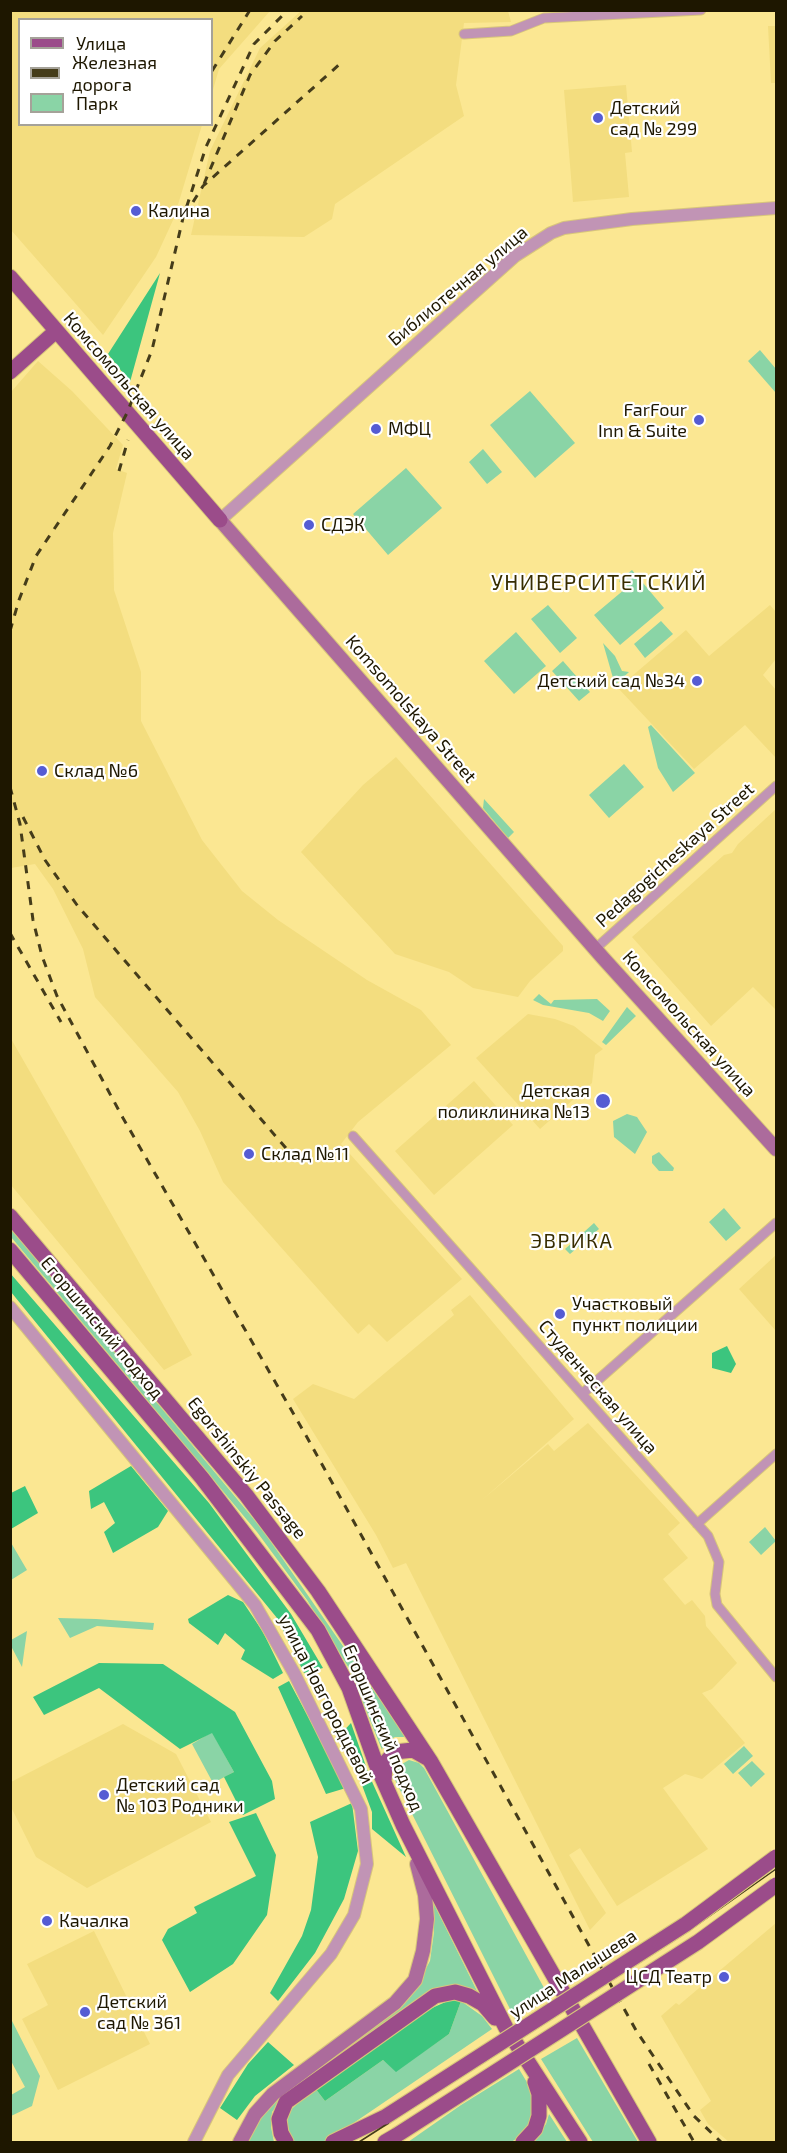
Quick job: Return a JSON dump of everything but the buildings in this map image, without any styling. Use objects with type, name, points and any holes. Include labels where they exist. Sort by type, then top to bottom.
[{"type":"main road","name":"Комсомольская улица","points":[[10,277],[220,520]]},
{"type":"main road","points":[[10,372],[56,331]]},
{"type":"main road","name":"Komsomolskaya Street","points":[[220,520],[595,949]]},
{"type":"main road","name":"Комсомольская улица","points":[[595,949],[777,1149]]},
{"type":"main road","name":"Egorshinskiy Passage","points":[[10,1216],[224,1468],[290,1552],[431,1762]]},
{"type":"main road","name":"Егоршинский подход","points":[[10,1250],[202,1478],[305,1612],[349,1688],[386,1787],[403,1825],[506,2028],[580,2142]]},
{"type":"main road","points":[[386,1787],[383,1769],[388,1759],[396,1752],[413,1750],[424,1755],[431,1762]]},
{"type":"main road","name":"Егоршинский подход","points":[[431,1762],[649,2142]]},
{"type":"main road","points":[[240,2142],[255,2114],[273,2094],[378,2016],[400,1998],[415,1980],[426,1938],[427,1906],[421,1875],[403,1825]]},
{"type":"main road","name":"улица Малышева","points":[[333,2142],[384,2118],[686,1924],[777,1857]]},
{"type":"main road","points":[[391,2139],[698,1942],[777,1885]]},
{"type":"main road","points":[[286,2142],[281,2133],[279,2119],[286,2102],[435,1996],[455,1992],[474,1998],[506,2028]]},
{"type":"main road","points":[[523,2142],[535,2129],[540,2109],[539,2094],[529,2065]]},
{"type":"main road","points":[[346,2142],[384,2118]]},
{"type":"street","points":[[464,34],[511,31],[544,18],[701,10]]},
{"type":"street","name":"Библиотечная улица","points":[[220,520],[515,256],[538,240],[564,228],[632,219],[777,208]]},
{"type":"street","name":"Pedagogicheskaya Street","points":[[595,949],[777,786]]},
{"type":"street","name":"Студенческая улица","points":[[353,1136],[708,1536],[718,1556],[715,1594],[717,1605],[777,1677]]},
{"type":"street","points":[[582,1394],[777,1223]]},
{"type":"street","name":"улица Новгородцевой","points":[[10,1307],[255,1605],[294,1672],[361,1809],[367,1864],[354,1915],[331,1954],[228,2076],[194,2142]]},
{"type":"street","points":[[696,1524],[777,1454]]},
{"type":"shaded area","points":[[10,11],[270,11],[219,69],[213,90],[213,18],[18,18],[18,126],[202,126],[174,218],[156,257],[103,335],[11,230]]},
{"type":"shaded area","points":[[301,11],[508,11],[511,22],[464,23],[456,85],[464,116],[335,204],[332,219],[304,237],[191,235],[210,151],[260,48]]},
{"type":"shaded area","points":[[768,26],[776,26],[776,83],[771,83]]},
{"type":"shaded area","name":"Детский сад № 299","points":[[626,85],[632,152],[625,153],[629,197],[573,202],[564,90]]},
{"type":"shaded area","points":[[38,361],[72,391],[123,445],[116,469],[127,473],[113,533],[114,590],[141,672],[141,721],[202,840],[242,891],[278,920],[367,980],[421,1010],[451,1045],[358,1122],[341,1144],[462,1279],[387,1342],[369,1324],[358,1334],[223,1182],[200,1131],[178,1092],[95,997],[83,949],[53,889],[35,864],[11,868],[11,392]]},
{"type":"shaded area","name":"Детский сад №34","points":[[770,605],[776,612],[776,659],[763,675],[776,690],[776,758],[745,725],[694,769],[618,688],[686,630],[709,656]]},
{"type":"shaded area","points":[[396,757],[563,946],[563,951],[530,981],[518,997],[473,988],[449,972],[395,954],[301,852],[363,785]]},
{"type":"shaded area","points":[[776,809],[776,1010],[753,987],[711,1026],[632,937],[724,855],[732,853],[738,844]]},
{"type":"shaded area","points":[[528,1014],[555,1019],[574,1026],[603,1049],[595,1055],[592,1083],[540,1129],[476,1058]]},
{"type":"shaded area","points":[[10,1037],[192,1355],[164,1370],[11,1185]]},
{"type":"shaded area","points":[[474,1081],[513,1125],[434,1195],[395,1151]]},
{"type":"shaded area","points":[[776,1255],[776,1331],[739,1289]]},
{"type":"shaded area","points":[[470,1295],[574,1419],[482,1500],[548,1444],[554,1451],[588,1423],[680,1523],[668,1534],[688,1558],[663,1579],[685,1605],[692,1600],[705,1616],[706,1626],[737,1663],[712,1689],[702,1693],[745,1743],[702,1779],[685,1774],[663,1788],[708,1849],[617,1906],[580,1848],[569,1855],[606,1913],[590,1930],[406,1563],[393,1568],[376,1535],[293,1399],[313,1384],[354,1399],[454,1315],[451,1310]]},
{"type":"shaded area","name":"Детский сад № 103 Родники","points":[[123,1724],[176,1754],[211,1822],[87,1888],[36,1857],[11,1807],[11,1782]]},
{"type":"shaded area","points":[[776,1923],[776,2142],[729,2142],[708,2124],[700,2110],[711,2101],[661,2016],[676,2003],[679,2005]]},
{"type":"shaded area","name":"Детский сад № 361","points":[[94,1931],[150,2044],[58,2090],[22,2019],[48,2005],[27,1964]]},
{"type":"green space","points":[[160,273],[130,382],[108,354]]},
{"type":"green space","points":[[760,350],[776,369],[776,393],[748,361]]},
{"type":"green space","points":[[530,391],[575,443],[535,478],[490,425]]},
{"type":"green space","points":[[483,449],[502,472],[487,484],[469,462]]},
{"type":"green space","points":[[406,468],[442,508],[388,555],[353,514]]},
{"type":"green space","points":[[632,570],[664,608],[620,645],[594,615],[625,589],[619,581]]},
{"type":"green space","points":[[548,605],[577,638],[560,653],[531,619]]},
{"type":"green space","points":[[661,621],[673,634],[645,658],[634,644]]},
{"type":"green space","points":[[516,632],[546,666],[514,694],[484,661]]},
{"type":"green space","points":[[603,643],[615,656],[622,671],[629,672],[615,685]]},
{"type":"green space","points":[[563,661],[590,692],[579,701],[552,671]]},
{"type":"green space","points":[[651,725],[695,773],[673,792],[658,768],[648,727]]},
{"type":"green space","points":[[624,764],[644,787],[609,818],[589,795]]},
{"type":"green space","points":[[484,799],[514,832],[508,838],[483,808]]},
{"type":"green space","points":[[539,994],[551,1004],[554,1000],[597,999],[610,1011],[603,1021],[589,1013],[543,1005],[533,1000]]},
{"type":"green space","points":[[627,1007],[636,1016],[606,1045],[602,1042]]},
{"type":"green space","points":[[627,1114],[637,1117],[647,1132],[635,1154],[614,1137],[613,1121]]},
{"type":"green space","points":[[659,1152],[674,1168],[673,1171],[659,1171],[652,1163],[652,1156]]},
{"type":"green space","points":[[724,1208],[741,1228],[726,1241],[709,1222]]},
{"type":"green space","points":[[594,1223],[599,1229],[570,1254],[565,1249]]},
{"type":"green space","points":[[10,1226],[262,1529],[406,1737],[395,1737],[384,1743],[382,1750],[350,1670],[307,1600],[257,1532],[11,1237]]},
{"type":"green space","points":[[10,1273],[209,1503],[291,1614],[323,1668],[304,1673],[277,1618],[11,1292]]},
{"type":"green space","points":[[727,1346],[736,1364],[731,1373],[712,1368],[712,1353]]},
{"type":"green space","points":[[131,1466],[168,1511],[158,1527],[113,1553],[104,1532],[115,1523],[104,1502],[91,1509],[89,1491]]},
{"type":"green space","points":[[25,1486],[38,1513],[11,1529],[11,1493]]},
{"type":"green space","points":[[765,1527],[776,1541],[761,1555],[749,1542]]},
{"type":"green space","points":[[10,1541],[27,1570],[11,1580],[10,1580]]},
{"type":"green space","points":[[228,1595],[243,1602],[263,1632],[283,1673],[273,1679],[241,1659],[245,1650],[225,1633],[218,1645],[189,1623],[188,1619]]},
{"type":"green space","points":[[58,1618],[154,1623],[153,1630],[97,1626],[70,1638]]},
{"type":"green space","points":[[27,1631],[22,1667],[11,1646],[11,1640]]},
{"type":"green space","points":[[99,1663],[163,1664],[235,1712],[272,1781],[275,1799],[243,1815],[224,1777],[234,1772],[212,1733],[180,1749],[99,1688],[44,1715],[33,1697]]},
{"type":"green space","points":[[289,1681],[346,1788],[326,1794],[278,1687]]},
{"type":"green space","points":[[351,1723],[369,1775],[406,1857],[372,1829],[372,1812],[359,1777],[338,1737]]},
{"type":"green space","points":[[212,1732],[234,1772],[213,1783],[192,1744]]},
{"type":"green space","points":[[744,1746],[753,1756],[733,1774],[724,1764]]},
{"type":"green space","points":[[409,1760],[419,1763],[424,1768],[549,1997],[515,2019],[395,1780],[395,1768]]},
{"type":"green space","points":[[752,1761],[765,1774],[751,1787],[738,1773]]},
{"type":"green space","points":[[352,1803],[358,1851],[344,1899],[315,1953],[278,2001],[270,1993],[302,1936],[311,1910],[318,1857],[310,1822]]},
{"type":"green space","points":[[256,1813],[276,1855],[267,1915],[233,1964],[190,1992],[162,1940],[168,1929],[197,1913],[194,1907],[256,1876],[229,1822]]},
{"type":"green space","points":[[432,1900],[479,1995],[448,1987],[283,2099],[272,2112],[271,2127],[274,2142],[247,2142],[267,2107],[417,1985],[430,1961],[434,1932]]},
{"type":"green space","points":[[450,2000],[461,2001],[449,2034],[396,2072],[383,2060],[325,2101],[315,2088],[432,2008]]},
{"type":"green space","points":[[461,2001],[482,2016],[492,2029],[330,2139],[323,2142],[295,2142],[290,2139],[285,2131],[286,2114],[315,2088],[325,2101],[383,2060],[396,2071],[449,2034]]},
{"type":"green space","points":[[11,2019],[40,2076],[32,2106],[11,2116],[11,2095],[25,2087],[11,2061]]},
{"type":"green space","points":[[577,2038],[638,2142],[593,2142],[541,2059]]},
{"type":"green space","points":[[268,2042],[294,2065],[255,2096],[237,2120],[220,2108],[248,2064]]},
{"type":"green space","points":[[519,2069],[531,2089],[535,2104],[530,2122],[518,2138],[511,2142],[408,2142],[461,2105]]},
{"type":"green space","points":[[549,2114],[567,2142],[533,2142],[546,2124]]},
{"type":"tram line","points":[[359,2142],[690,1930],[776,1869]]},
{"type":"railway","points":[[213,69],[250,10]]},
{"type":"railway","points":[[10,631],[36,556],[110,446],[127,413],[152,350],[183,218],[206,147],[254,44],[288,10]]},
{"type":"railway","points":[[204,184],[250,75],[275,41],[302,16]]},
{"type":"railway","points":[[193,202],[203,186],[341,63]]},
{"type":"railway","points":[[119,471],[128,440]]},
{"type":"railway","points":[[10,787],[20,824],[33,920],[42,956],[57,996],[123,1118],[304,1432],[637,2032],[694,2116],[721,2142]]},
{"type":"railway","points":[[23,817],[45,860],[77,905],[297,1161]]},
{"type":"railway","points":[[10,933],[61,1022]]},
{"type":"railway","points":[[649,2064],[694,2142]]},
{"type":"place","name":"Детский сад № 299","points":[[598,118]]},
{"type":"place","name":"Калина","points":[[136,211]]},
{"type":"place","name":"FarFour Inn & Suite","points":[[699,420]]},
{"type":"place","name":"МФЦ","points":[[376,429]]},
{"type":"place","name":"СДЭК","points":[[309,525]]},
{"type":"place","name":"Детский сад №34","points":[[697,681]]},
{"type":"place","name":"Склад №6","points":[[42,771]]},
{"type":"place","name":"Детская поликлиника №13","points":[[603,1101]]},
{"type":"place","name":"Склад №11","points":[[249,1154]]},
{"type":"place","name":"Участковый пункт полиции","points":[[560,1314]]},
{"type":"place","name":"Детский сад № 103 Родники","points":[[104,1795]]},
{"type":"place","name":"Качалка","points":[[47,1921]]},
{"type":"place","name":"ЦСД Театр","points":[[724,1977]]},
{"type":"place","name":"Детский сад № 361","points":[[85,2012]]},
{"type":"district","name":"УНИВЕРСИТЕТСКИЙ","points":[[599,583]]},
{"type":"district","name":"ЭВРИКА","points":[[572,1241]]}]
